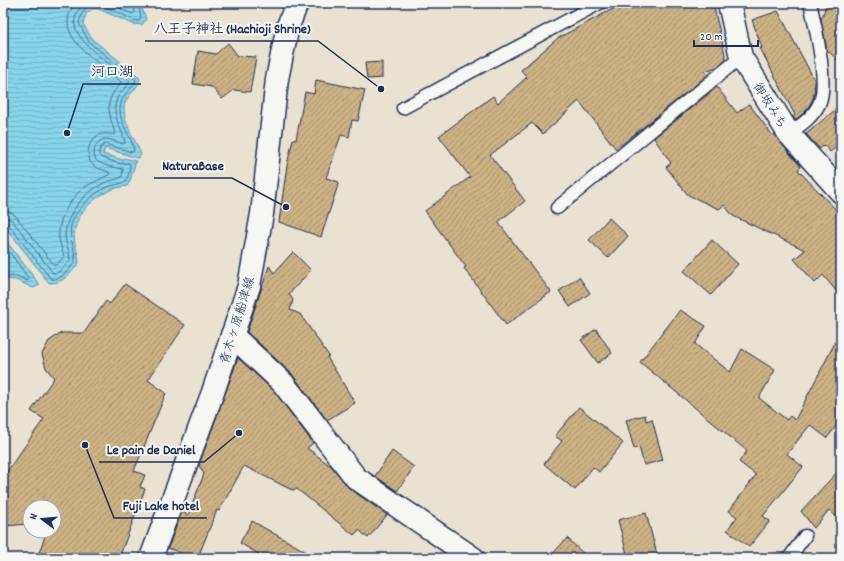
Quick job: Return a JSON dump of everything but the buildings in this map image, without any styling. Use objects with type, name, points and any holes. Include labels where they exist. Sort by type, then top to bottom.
[{"type":"main road","name":"青木ヶ原船津線","points":[[151,558],[213,392],[249,286],[262,214],[277,79],[288,26],[297,3]]},
{"type":"main road","name":"御坂みち","points":[[728,3],[741,57],[789,134],[841,192]]},
{"type":"main road","points":[[232,335],[283,383],[356,478],[473,558]]},
{"type":"lane","points":[[403,108],[600,3]]},
{"type":"lane","points":[[789,134],[808,120],[820,103],[822,91],[821,64],[810,3]]},
{"type":"lane","points":[[557,208],[741,57]]},
{"type":"lane","points":[[789,558],[805,536]]},
{"type":"water","points":[[3,3],[140,3],[146,19],[142,25],[133,24],[98,9],[92,9],[86,14],[83,24],[92,39],[140,79],[137,86],[126,100],[124,108],[132,136],[141,154],[139,158],[137,158],[105,148],[103,154],[123,160],[124,158],[136,161],[130,181],[127,186],[113,189],[96,198],[86,208],[78,221],[74,235],[79,263],[63,280],[54,283],[49,283],[3,224]]},
{"type":"water","points":[[3,237],[40,285],[33,288],[16,280],[3,279]]},
{"type":"place","name":"八王子神社 (Hachioji Shrine)","points":[[381,89]]},
{"type":"place","name":"河口湖","points":[[67,133]]},
{"type":"place","name":"NaturaBase","points":[[286,207]]},
{"type":"place","name":"Le pain de Daniel","points":[[239,433]]},
{"type":"place","name":"Fuji Lake hotel","points":[[85,445]]}]
